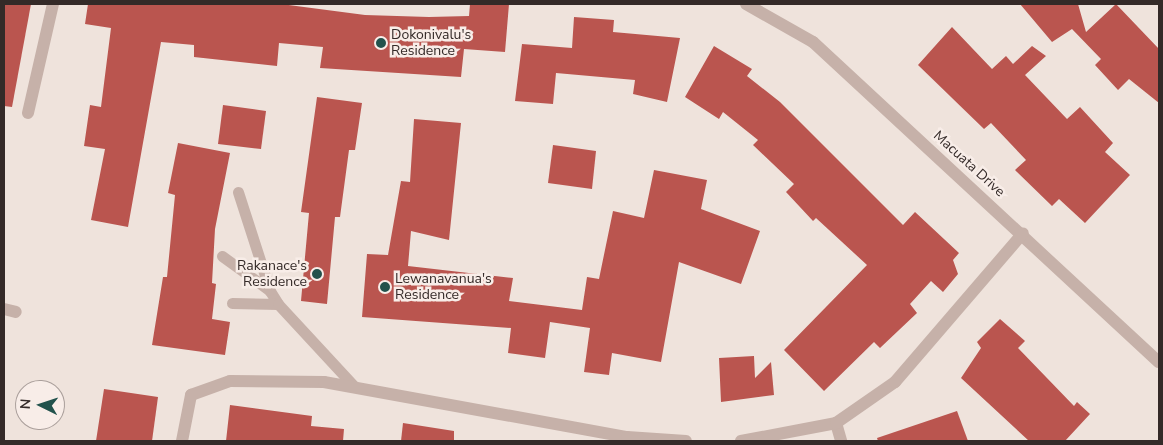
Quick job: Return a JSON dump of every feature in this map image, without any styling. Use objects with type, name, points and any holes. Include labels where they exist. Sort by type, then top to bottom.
[{"type":"street","points":[[28,113],[52,4]]},
{"type":"street","name":"Macuata Drive","points":[[746,4],[766,7],[813,42],[1023,233],[1159,362]]},
{"type":"street","points":[[742,441],[836,423],[894,382],[1023,233]]},
{"type":"street","points":[[182,441],[191,396],[230,380],[354,386],[627,437],[686,441]]},
{"type":"street","points":[[836,423],[841,441]]},
{"type":"lane","points":[[238,192],[270,290],[278,304],[354,386]]},
{"type":"lane","points":[[222,256],[270,290]]},
{"type":"lane","points":[[232,303],[278,304]]},
{"type":"building","points":[[4,4],[31,4],[12,107],[4,106]]},
{"type":"building","points":[[88,4],[281,4],[365,15],[429,17],[469,16],[470,4],[509,4],[505,52],[464,49],[461,77],[320,68],[323,47],[279,43],[277,66],[194,57],[194,45],[161,42],[128,227],[91,220],[105,149],[84,146],[90,105],[101,107],[111,28],[85,24]]},
{"type":"building","points":[[1020,4],[1078,4],[1086,32],[1116,4],[1159,49],[1159,103],[1129,79],[1118,90],[1095,65],[1101,59],[1072,29],[1052,42]]},
{"type":"building","points":[[574,17],[614,20],[613,32],[680,38],[667,102],[633,94],[635,80],[556,73],[553,104],[515,101],[522,44],[572,48]]},
{"type":"building","points":[[952,27],[992,69],[1006,56],[1013,64],[1032,46],[1046,56],[1025,75],[1067,119],[1080,107],[1113,143],[1105,152],[1130,175],[1085,223],[1059,199],[1052,206],[1015,170],[1026,160],[991,123],[984,129],[918,65]]},
{"type":"building","points":[[714,46],[752,69],[747,76],[780,102],[903,225],[915,212],[959,253],[953,260],[958,274],[943,292],[931,281],[910,304],[917,313],[880,348],[874,342],[824,391],[784,350],[867,265],[816,218],[813,221],[786,192],[794,184],[753,145],[758,140],[723,112],[719,119],[685,97]]},
{"type":"building","points":[[317,97],[362,103],[355,150],[349,150],[340,217],[335,217],[327,304],[301,301],[309,213],[301,212]]},
{"type":"building","points":[[223,105],[266,111],[261,149],[218,144]]},
{"type":"building","points":[[414,119],[461,123],[449,240],[411,231],[408,266],[513,278],[509,301],[582,310],[587,277],[599,279],[613,211],[644,218],[654,170],[707,180],[701,209],[760,231],[741,284],[679,262],[661,362],[612,353],[609,375],[584,372],[590,328],[550,322],[545,358],[508,353],[511,328],[362,317],[367,254],[388,255],[401,181],[410,182]]},
{"type":"building","points":[[178,143],[230,153],[215,229],[212,283],[216,284],[212,319],[230,322],[225,355],[152,345],[163,277],[167,277],[175,195],[168,193]]},
{"type":"building","points":[[553,145],[596,151],[592,189],[548,183]]},
{"type":"building","points":[[1000,319],[1025,341],[1018,348],[1074,406],[1077,402],[1090,414],[1065,441],[1029,441],[961,378],[981,348],[977,342]]},
{"type":"building","points":[[754,356],[755,378],[771,362],[774,395],[721,402],[719,358]]},
{"type":"building","points":[[104,389],[158,397],[152,441],[96,441]]},
{"type":"building","points":[[230,405],[312,416],[311,426],[344,429],[343,441],[226,441]]},
{"type":"building","points":[[957,411],[968,441],[878,441],[877,438]]},
{"type":"building","points":[[403,423],[454,431],[454,441],[401,441]]},
{"type":"place","name":"Dokonivalu's Residence","points":[[381,43]]},
{"type":"place","name":"Rakanace's Residence","points":[[317,274]]},
{"type":"place","name":"Lewanavanua's Residence","points":[[385,287]]}]
